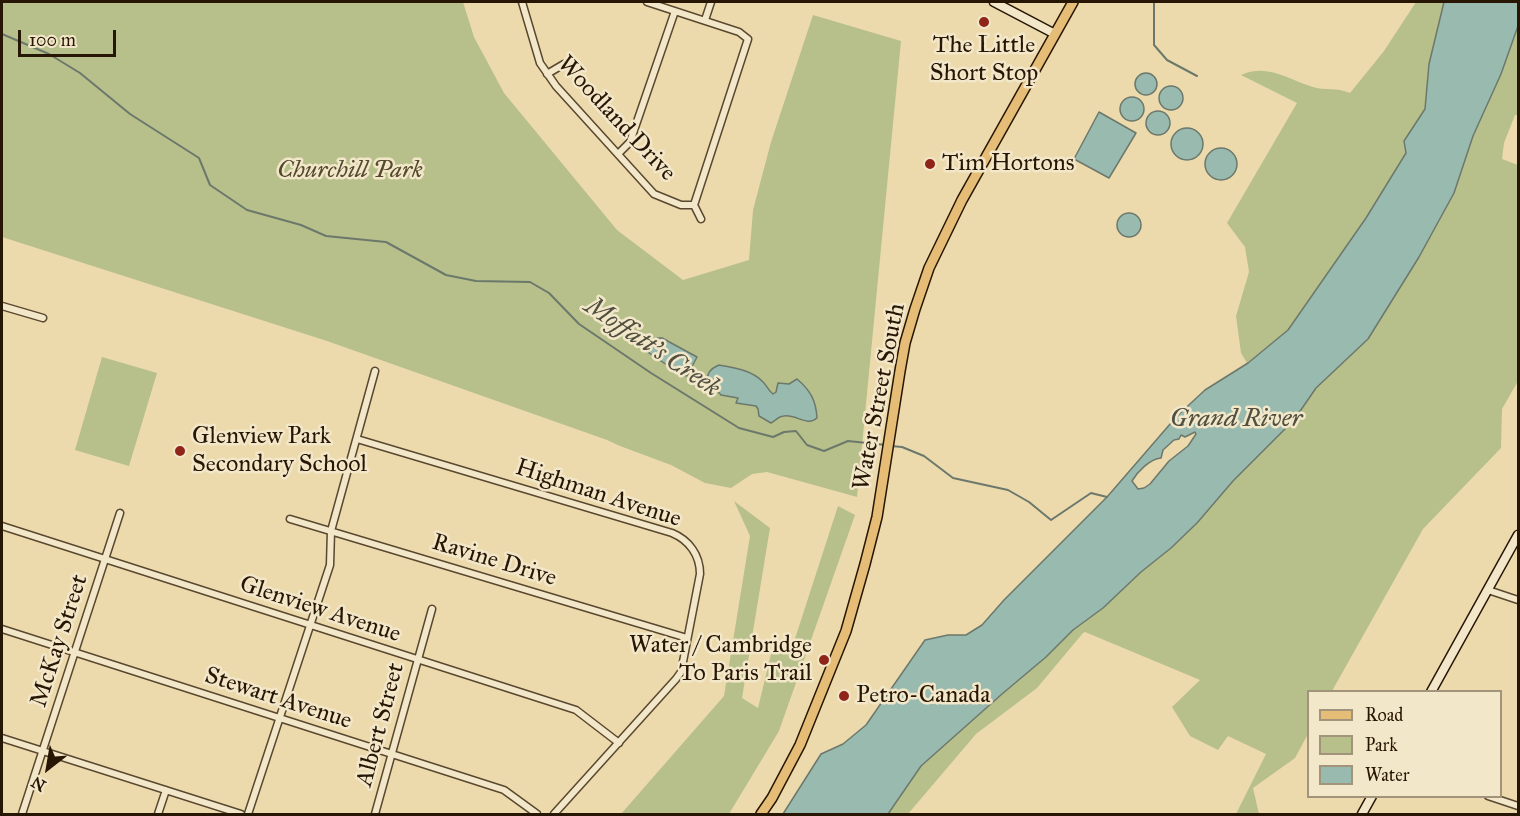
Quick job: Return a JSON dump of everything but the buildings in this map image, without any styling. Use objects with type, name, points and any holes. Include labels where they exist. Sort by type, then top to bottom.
[{"type":"main road","name":"Water Street South","points":[[761,814],[800,745],[846,631],[877,517],[906,343],[929,268],[962,200],[1073,2]]},
{"type":"street","name":"Woodland Drive","points":[[522,2],[540,63],[556,86],[654,194],[681,205],[694,204]]},
{"type":"street","points":[[647,2],[739,32],[748,39],[694,204],[701,219]]},
{"type":"street","points":[[705,20],[711,2]]},
{"type":"street","points":[[994,2],[1055,34]]},
{"type":"street","points":[[618,154],[630,142],[675,11]]},
{"type":"street","points":[[547,74],[564,64]]},
{"type":"street","points":[[2,306],[43,318]]},
{"type":"street","points":[[248,814],[330,565],[331,531],[375,371]]},
{"type":"street","name":"Highman Avenue","points":[[357,439],[680,537],[693,549],[700,569],[681,672],[555,814]]},
{"type":"street","name":"McKay Street","points":[[22,814],[120,513]]},
{"type":"street","name":"Ravine Drive","points":[[290,519],[687,638]]},
{"type":"street","name":"Glenview Avenue","points":[[2,526],[576,710],[618,743]]},
{"type":"street","points":[[1432,690],[1518,536]]},
{"type":"street","points":[[1488,590],[1518,600]]},
{"type":"street","name":"Albert Street","points":[[375,814],[432,609]]},
{"type":"street","name":"Stewart Avenue","points":[[2,629],[504,789],[537,814]]},
{"type":"street","points":[[2,738],[241,814]]},
{"type":"street","points":[[158,814],[166,790]]},
{"type":"street","points":[[1362,814],[1371,798]]},
{"type":"street","points":[[1494,798],[1518,806]]},
{"type":"green space","name":"Churchill Park","points":[[2,2],[463,2],[474,37],[504,93],[617,230],[683,280],[749,260],[753,210],[771,142],[813,15],[901,41],[857,497],[767,472],[752,474],[731,488],[705,483],[671,465],[607,440],[327,341],[2,237]]},
{"type":"green space","points":[[1416,2],[1444,2],[1429,64],[1425,109],[1404,141],[1406,153],[1366,218],[1288,330],[1247,363],[1241,353],[1236,316],[1249,272],[1245,247],[1227,223],[1297,103],[1241,75],[1260,71],[1269,72],[1313,87],[1350,93],[1384,51]]},
{"type":"green space","points":[[1518,26],[1518,115],[1515,115],[1504,143],[1502,159],[1518,165],[1518,381],[1502,409],[1501,448],[1423,529],[1333,690],[1307,690],[1307,736],[1295,758],[1253,788],[1259,814],[1236,814],[1266,754],[1228,736],[1218,750],[1190,736],[1172,707],[1200,680],[1085,632],[1037,688],[976,734],[908,814],[888,814],[921,766],[1046,657],[1073,630],[1103,608],[1141,572],[1171,548],[1294,420],[1316,388],[1368,339],[1473,136],[1501,74]]},
{"type":"green space","points":[[102,357],[157,373],[129,466],[75,450]]},
{"type":"green space","points":[[734,501],[770,528],[742,698],[758,708],[774,642],[791,651],[838,506],[855,515],[779,731],[729,814],[621,814],[724,696],[750,536]]},
{"type":"water","name":"Grand River","points":[[1444,2],[1518,2],[1518,26],[1501,74],[1473,136],[1454,193],[1419,257],[1368,339],[1316,388],[1294,420],[1171,548],[1141,572],[1103,608],[1073,630],[1046,657],[921,766],[888,814],[783,814],[821,754],[843,744],[866,725],[925,640],[948,635],[966,635],[982,625],[1107,497],[1177,416],[1205,390],[1248,363],[1288,330],[1366,218],[1406,153],[1404,141],[1425,109],[1429,64]],"holes":[[[1195,432],[1188,446],[1169,461],[1150,484],[1138,489],[1132,481],[1141,470],[1149,463],[1161,458],[1163,450],[1181,435],[1185,437]]]},
{"type":"water","points":[[1142,73],[1150,73],[1157,80],[1157,88],[1150,95],[1142,95],[1135,88],[1135,80]]},
{"type":"water","points":[[1171,86],[1176,87],[1182,93],[1182,103],[1176,109],[1171,110],[1166,109],[1160,103],[1159,98],[1160,93],[1166,87]]},
{"type":"water","points":[[1132,97],[1137,98],[1143,104],[1143,114],[1137,120],[1132,121],[1127,120],[1121,114],[1120,109],[1121,104],[1127,98]]},
{"type":"water","points":[[1158,111],[1163,112],[1169,118],[1169,128],[1163,134],[1158,135],[1153,134],[1147,128],[1146,123],[1147,118],[1153,112]]},
{"type":"water","points":[[1099,112],[1136,133],[1109,178],[1074,159]]},
{"type":"water","points":[[1187,128],[1198,133],[1203,144],[1198,155],[1187,160],[1176,155],[1171,144],[1176,133]]},
{"type":"water","points":[[1221,148],[1232,153],[1237,164],[1232,175],[1221,180],[1210,175],[1205,164],[1210,153]]},
{"type":"water","points":[[1129,213],[1138,216],[1141,225],[1138,234],[1129,237],[1120,234],[1117,225],[1120,216]]},
{"type":"water","points":[[662,338],[697,357],[687,376],[649,353],[652,340]]},
{"type":"water","points":[[719,365],[754,375],[773,394],[776,392],[778,383],[789,384],[797,379],[812,396],[817,418],[805,421],[782,416],[771,423],[759,416],[756,406],[736,403],[738,398],[721,395],[709,385],[709,372]]},
{"type":"waterway","points":[[1154,2],[1154,45],[1167,60],[1197,76]]},
{"type":"waterway","name":"Moffatt's Creek","points":[[2,34],[49,54],[80,73],[130,114],[199,158],[210,185],[247,210],[301,225],[326,236],[386,242],[446,275],[476,281],[530,282],[549,293],[579,324],[651,373],[739,428],[773,437],[784,432],[796,431],[807,445],[824,451],[848,441],[886,445]]},
{"type":"waterway","name":"Moffatt's Creek","points":[[891,446],[902,447],[924,456],[953,478],[1008,490],[1029,502],[1051,520],[1091,493],[1107,497]]},
{"type":"place","name":"The Little Short Stop","points":[[984,22]]},
{"type":"place","name":"Tim Hortons","points":[[930,164]]},
{"type":"place","name":"Glenview Park Secondary School","points":[[180,451]]},
{"type":"place","name":"Water / Cambridge To Paris Trail","points":[[824,660]]},
{"type":"place","name":"Petro-Canada","points":[[844,696]]}]
